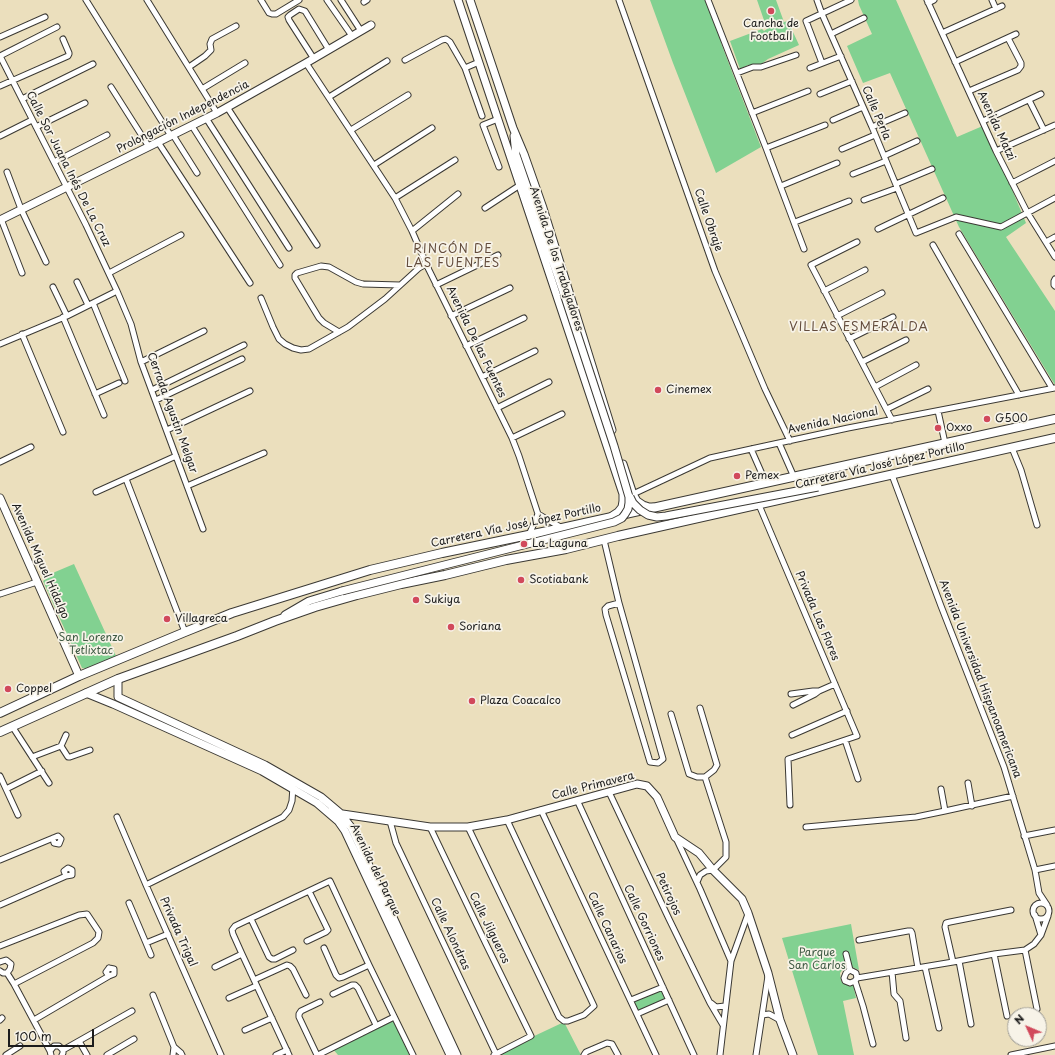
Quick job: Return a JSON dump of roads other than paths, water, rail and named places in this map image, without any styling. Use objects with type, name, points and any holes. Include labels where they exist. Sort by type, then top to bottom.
[{"type":"main road","name":"Carretera Vía José López Portillo","points":[[0,713],[79,676],[232,613],[370,570],[1055,419]]},
{"type":"main road","name":"Carretera Vía José López Portillo","points":[[0,732],[118,679],[238,636],[275,621],[357,595],[506,560],[566,549],[1055,438]]},
{"type":"street","points":[[86,0],[197,173]]},
{"type":"street","points":[[147,0],[217,113]]},
{"type":"street","points":[[261,0],[269,13],[272,14],[276,14],[298,0]]},
{"type":"street","points":[[327,0],[352,36]]},
{"type":"street","points":[[341,0],[361,31]]},
{"type":"street","name":"Avenida De los Trabajadores","points":[[458,0],[623,494],[623,498]]},
{"type":"street","name":"Avenida De los Trabajadores","points":[[470,0],[513,128],[543,208],[633,494]]},
{"type":"street","name":"Calle Obraje","points":[[619,0],[715,272],[765,389],[790,441]]},
{"type":"street","points":[[708,0],[738,74],[804,249]]},
{"type":"street","name":"Calle Perla","points":[[817,0],[916,233],[956,217],[1001,227],[1027,212]]},
{"type":"street","points":[[822,63],[806,21],[852,0]]},
{"type":"street","points":[[927,2],[934,0]]},
{"type":"street","points":[[992,0],[996,9]]},
{"type":"street","name":"Avenida Matzi","points":[[927,2],[1012,183],[1027,212],[1055,257]]},
{"type":"street","points":[[942,33],[1002,6]]},
{"type":"street","points":[[314,59],[288,17],[299,9],[305,11],[329,50]]},
{"type":"street","points":[[0,37],[45,17]]},
{"type":"street","points":[[831,34],[864,18]]},
{"type":"street","name":"Prolongación Independencia","points":[[0,220],[66,186],[217,113],[314,59],[371,25]]},
{"type":"street","points":[[189,66],[205,56],[211,50],[210,44],[212,39],[236,26]]},
{"type":"street","points":[[0,56],[58,27]]},
{"type":"street","points":[[955,62],[1016,34]]},
{"type":"street","points":[[969,91],[1018,70],[1021,66],[1021,63],[1008,38]]},
{"type":"street","points":[[0,86],[68,56],[69,52],[63,39]]},
{"type":"street","points":[[405,60],[446,39],[450,42],[465,68],[482,116]]},
{"type":"street","points":[[738,74],[753,67],[761,67],[796,55]]},
{"type":"street","name":"Calle Sor Juana Inés De La Cruz","points":[[0,56],[110,273],[117,291]]},
{"type":"street","points":[[810,68],[841,56]]},
{"type":"street","points":[[329,97],[387,61]]},
{"type":"street","points":[[202,89],[245,62]]},
{"type":"street","points":[[465,68],[479,62]]},
{"type":"street","name":"Avenida De las Fuentes","points":[[306,63],[395,198],[412,231],[436,285],[512,438],[538,514]]},
{"type":"street","points":[[22,99],[93,64]]},
{"type":"street","points":[[820,94],[852,81]]},
{"type":"street","points":[[111,88],[148,147]]},
{"type":"street","points":[[752,113],[808,91]]},
{"type":"street","points":[[982,121],[1041,94]]},
{"type":"street","points":[[351,130],[408,95]]},
{"type":"street","points":[[1029,100],[1044,130]]},
{"type":"street","points":[[36,127],[85,103]]},
{"type":"street","points":[[227,107],[317,245]]},
{"type":"street","points":[[833,120],[863,107]]},
{"type":"street","points":[[872,127],[905,113]]},
{"type":"street","points":[[206,118],[289,248]]},
{"type":"street","points":[[0,136],[32,120]]},
{"type":"street","points":[[498,120],[483,125],[499,167]]},
{"type":"street","points":[[766,148],[825,125]]},
{"type":"street","points":[[996,151],[1055,125]]},
{"type":"street","points":[[192,126],[280,265]]},
{"type":"street","points":[[374,165],[432,128]]},
{"type":"street","points":[[275,621],[309,601],[342,591],[614,522],[626,514],[629,497],[614,446],[516,155],[513,128]]},
{"type":"street","points":[[54,162],[107,135]]},
{"type":"street","points":[[842,149],[875,135]]},
{"type":"street","points":[[853,174],[917,141]]},
{"type":"street","points":[[158,142],[250,283]]},
{"type":"street","points":[[395,198],[455,160]]},
{"type":"street","points":[[1012,183],[1055,161]]},
{"type":"street","points":[[781,186],[837,163]]},
{"type":"street","points":[[864,200],[932,169]]},
{"type":"street","points":[[7,172],[46,262]]},
{"type":"street","points":[[485,208],[520,185]]},
{"type":"street","points":[[412,231],[458,194]]},
{"type":"street","points":[[878,229],[943,198]]},
{"type":"street","points":[[1027,212],[1055,198]]},
{"type":"street","points":[[795,222],[848,201]]},
{"type":"street","points":[[0,220],[22,273]]},
{"type":"street","points":[[959,234],[1054,388]]},
{"type":"street","points":[[110,273],[181,235]]},
{"type":"street","points":[[1046,242],[1055,237]]},
{"type":"street","points":[[857,242],[811,265],[892,420]]},
{"type":"street","points":[[933,245],[1019,395]]},
{"type":"street","points":[[436,285],[498,255]]},
{"type":"street","points":[[261,298],[279,339],[293,348],[301,350],[309,349],[348,327],[385,299],[426,264]]},
{"type":"street","points":[[339,332],[324,323],[319,318],[295,278],[295,275],[321,266],[329,267],[356,282],[363,284],[400,285]]},
{"type":"street","points":[[824,291],[865,270]]},
{"type":"street","points":[[1055,280],[1055,286]]},
{"type":"street","points":[[77,282],[88,305]]},
{"type":"street","points":[[53,287],[104,414]]},
{"type":"street","points":[[451,316],[510,288]]},
{"type":"street","points":[[554,289],[571,328],[628,494],[633,504],[648,515],[657,517],[666,516],[818,487],[870,480]]},
{"type":"street","points":[[0,344],[65,317],[117,291]]},
{"type":"street","name":"Cerrada Agustin Melgar","points":[[117,291],[131,324],[141,362],[187,486],[264,453]]},
{"type":"street","points":[[837,316],[882,293]]},
{"type":"street","points":[[93,302],[125,381]]},
{"type":"street","points":[[850,339],[893,317]]},
{"type":"street","points":[[466,346],[524,318]]},
{"type":"street","points":[[141,362],[204,331]]},
{"type":"street","points":[[22,334],[63,432]]},
{"type":"street","points":[[862,362],[906,340]]},
{"type":"street","points":[[152,390],[244,345]]},
{"type":"street","points":[[482,377],[535,351]]},
{"type":"street","points":[[156,400],[242,359]]},
{"type":"street","points":[[875,387],[916,365]]},
{"type":"street","points":[[497,408],[549,382]]},
{"type":"street","points":[[95,394],[119,383]]},
{"type":"street","name":"Avenida Nacional","points":[[623,498],[710,458],[848,428],[1054,388]]},
{"type":"street","points":[[887,409],[928,389]]},
{"type":"street","points":[[167,430],[250,391]]},
{"type":"street","points":[[938,411],[945,443]]},
{"type":"street","points":[[512,438],[562,414]]},
{"type":"street","points":[[779,443],[794,477]]},
{"type":"street","points":[[0,462],[31,447]]},
{"type":"street","points":[[751,448],[766,483]]},
{"type":"street","points":[[1012,448],[1021,470],[1037,525]]},
{"type":"street","points":[[96,492],[176,456]]},
{"type":"street","name":"Avenida Universidad Hispanoamericana","points":[[892,475],[1004,767],[1035,870],[1039,893],[1047,905]]},
{"type":"street","points":[[126,479],[185,632]]},
{"type":"street","points":[[187,486],[203,529]]},
{"type":"street","points":[[633,494],[637,501],[642,505],[656,508]]},
{"type":"street","name":"Avenida Miguel Hidalgo","points":[[0,498],[2,511],[37,582],[79,676]]},
{"type":"street","points":[[606,518],[613,516],[618,512],[622,507],[623,498]]},
{"type":"street","name":"Privada Las Flores","points":[[759,505],[857,736],[845,740]]},
{"type":"street","points":[[529,535],[538,514],[562,528]]},
{"type":"street","points":[[604,540],[619,603],[663,759],[658,763],[650,762],[606,615],[606,609],[608,606],[619,603]]},
{"type":"street","points":[[0,594],[37,582]]},
{"type":"street","name":"Avenida del Parque","points":[[118,679],[118,697],[265,765],[329,812],[338,821],[345,831],[450,1055]]},
{"type":"street","points":[[793,705],[835,684]]},
{"type":"street","points":[[791,694],[819,691]]},
{"type":"street","name":"Avenida del Parque","points":[[86,693],[321,797],[340,814],[351,827],[457,1055]]},
{"type":"street","points":[[671,714],[689,774],[697,777],[705,777],[714,770],[717,765],[700,708]]},
{"type":"street","points":[[792,735],[847,711]]},
{"type":"street","points":[[12,726],[50,783]]},
{"type":"street","points":[[32,757],[61,746],[66,735]]},
{"type":"street","points":[[790,805],[788,759],[845,740],[858,779]]},
{"type":"street","points":[[61,746],[68,757],[90,750]]},
{"type":"street","points":[[6,789],[42,771]]},
{"type":"street","points":[[0,776],[18,815]]},
{"type":"street","points":[[697,882],[700,875],[706,871],[713,870],[726,857],[726,842],[705,777]]},
{"type":"street","points":[[968,783],[972,806]]},
{"type":"street","name":"Calle Primavera","points":[[329,812],[430,827],[468,827],[507,820],[637,784],[647,786],[657,797],[675,837]]},
{"type":"street","points":[[146,885],[283,817],[289,810],[292,801],[293,785]]},
{"type":"street","points":[[941,789],[945,811]]},
{"type":"street","name":"Petirojos","points":[[609,792],[710,1003],[723,1025]]},
{"type":"street","points":[[806,827],[916,817],[1013,796]]},
{"type":"street","name":"Calle Gorriones","points":[[577,800],[694,1055]]},
{"type":"street","name":"Calle Canarios","points":[[541,810],[656,1055]]},
{"type":"street","name":"Privada Trigal","points":[[117,817],[221,1055]]},
{"type":"street","points":[[468,827],[559,1017],[564,1021],[568,1021],[584,1015],[594,1006],[507,820]]},
{"type":"street","name":"Calle Alondras","points":[[390,821],[396,843],[495,1055]]},
{"type":"street","name":"Calle Jilgueros","points":[[430,827],[531,1036],[495,1055]]},
{"type":"street","points":[[1024,836],[1055,830]]},
{"type":"street","points":[[675,837],[698,853],[742,899],[768,973],[780,1020],[793,1055]]},
{"type":"street","points":[[675,837],[697,882],[731,961]]},
{"type":"street","points":[[0,860],[53,838]]},
{"type":"street","points":[[1035,870],[1055,866]]},
{"type":"street","points":[[0,905],[66,876]]},
{"type":"street","points":[[276,1055],[288,1053],[232,930],[235,926],[330,880],[413,1055]]},
{"type":"street","points":[[307,941],[328,930],[309,891]]},
{"type":"street","name":"Avenida Universidad Hispanoamericana","points":[[1036,905],[1039,893]]},
{"type":"street","points":[[129,903],[151,955]]},
{"type":"street","points":[[1041,935],[1034,915],[1034,909],[1036,905],[1042,903],[1047,905],[1051,912]]},
{"type":"street","points":[[953,962],[945,927],[946,923],[1011,910]]},
{"type":"street","points":[[1034,915],[1043,919],[1051,912]]},
{"type":"street","points":[[850,970],[846,972],[844,978],[845,981],[850,983],[856,980],[892,972],[1025,950],[1034,944],[1041,935],[1051,912]]},
{"type":"street","points":[[720,1055],[731,961],[748,913]]},
{"type":"street","points":[[0,946],[79,915],[87,914],[99,932],[98,938],[93,943],[14,984]]},
{"type":"street","points":[[251,919],[269,957],[272,960],[293,950]]},
{"type":"street","points":[[859,940],[908,930],[911,931],[918,968]]},
{"type":"street","points":[[146,943],[168,934]]},
{"type":"street","points":[[724,943],[736,949]]},
{"type":"street","points":[[324,948],[339,978],[369,965]]},
{"type":"street","points":[[1025,950],[1037,1007]]},
{"type":"street","points":[[215,967],[242,954]]},
{"type":"street","points":[[846,954],[850,970],[856,973],[856,980],[873,1044]]},
{"type":"street","points":[[994,954],[1006,1016]]},
{"type":"street","points":[[0,961],[6,960],[10,964],[10,969],[7,973]]},
{"type":"street","points":[[959,961],[971,1024]]},
{"type":"street","points":[[229,998],[287,965],[293,969],[306,995]]},
{"type":"street","points":[[925,967],[939,1028]]},
{"type":"street","points":[[0,971],[7,973],[14,984],[51,1053]]},
{"type":"street","points":[[892,972],[894,994],[900,1001],[906,1038]]},
{"type":"street","points":[[756,1055],[768,973]]},
{"type":"street","points":[[34,1020],[109,976]]},
{"type":"street","points":[[333,994],[355,985],[358,988],[376,1025]]},
{"type":"street","points":[[631,1000],[663,987]]},
{"type":"street","points":[[153,995],[174,1047],[182,1055]]},
{"type":"street","points":[[637,1014],[669,1000]]},
{"type":"street","points":[[320,1002],[301,1011],[299,1014],[299,1017],[317,1055],[394,1016]]},
{"type":"street","points":[[710,1003],[716,1007],[725,1006]]},
{"type":"street","points":[[51,1053],[54,1046],[59,1046],[63,1053],[79,1041],[132,1011]]},
{"type":"street","points":[[762,1016],[769,1014],[780,1020]]},
{"type":"street","points":[[245,1030],[272,1018]]},
{"type":"street","points":[[107,1055],[134,1039]]},
{"type":"street","points":[[79,1041],[88,1055]]},
{"type":"street","points":[[584,1055],[586,1052],[607,1043],[612,1044],[618,1055]]},
{"type":"street","points":[[6,1055],[20,1046]]},
{"type":"street","points":[[1011,1055],[1055,1046]]},
{"type":"street","points":[[172,1055],[174,1047]]},
{"type":"street","points":[[789,1055],[790,1047]]},
{"type":"place","name":"Cancha de Football","points":[[771,11]]},
{"type":"place","name":"Cinemex","points":[[658,390]]},
{"type":"place","name":"G500","points":[[987,419]]},
{"type":"place","name":"Oxxo","points":[[938,428]]},
{"type":"place","name":"Pemex","points":[[737,476]]},
{"type":"place","name":"La Laguna","points":[[524,544]]},
{"type":"place","name":"Scotiabank","points":[[521,580]]},
{"type":"place","name":"Sukiya","points":[[416,600]]},
{"type":"place","name":"Villagreca","points":[[167,619]]},
{"type":"place","name":"Soriana","points":[[451,627]]},
{"type":"place","name":"Coppel","points":[[8,689]]},
{"type":"place","name":"Plaza Coacalco","points":[[472,701]]},
{"type":"district","name":"RINCÓN DE LAS FUENTES","points":[[453,257]]},
{"type":"district","name":"VILLAS ESMERALDA","points":[[859,328]]},
{"type":"park label","name":"San Lorenzo Tetlixtac","points":[[91,644]]},
{"type":"park label","name":"Parque San Carlos","points":[[817,959]]}]
